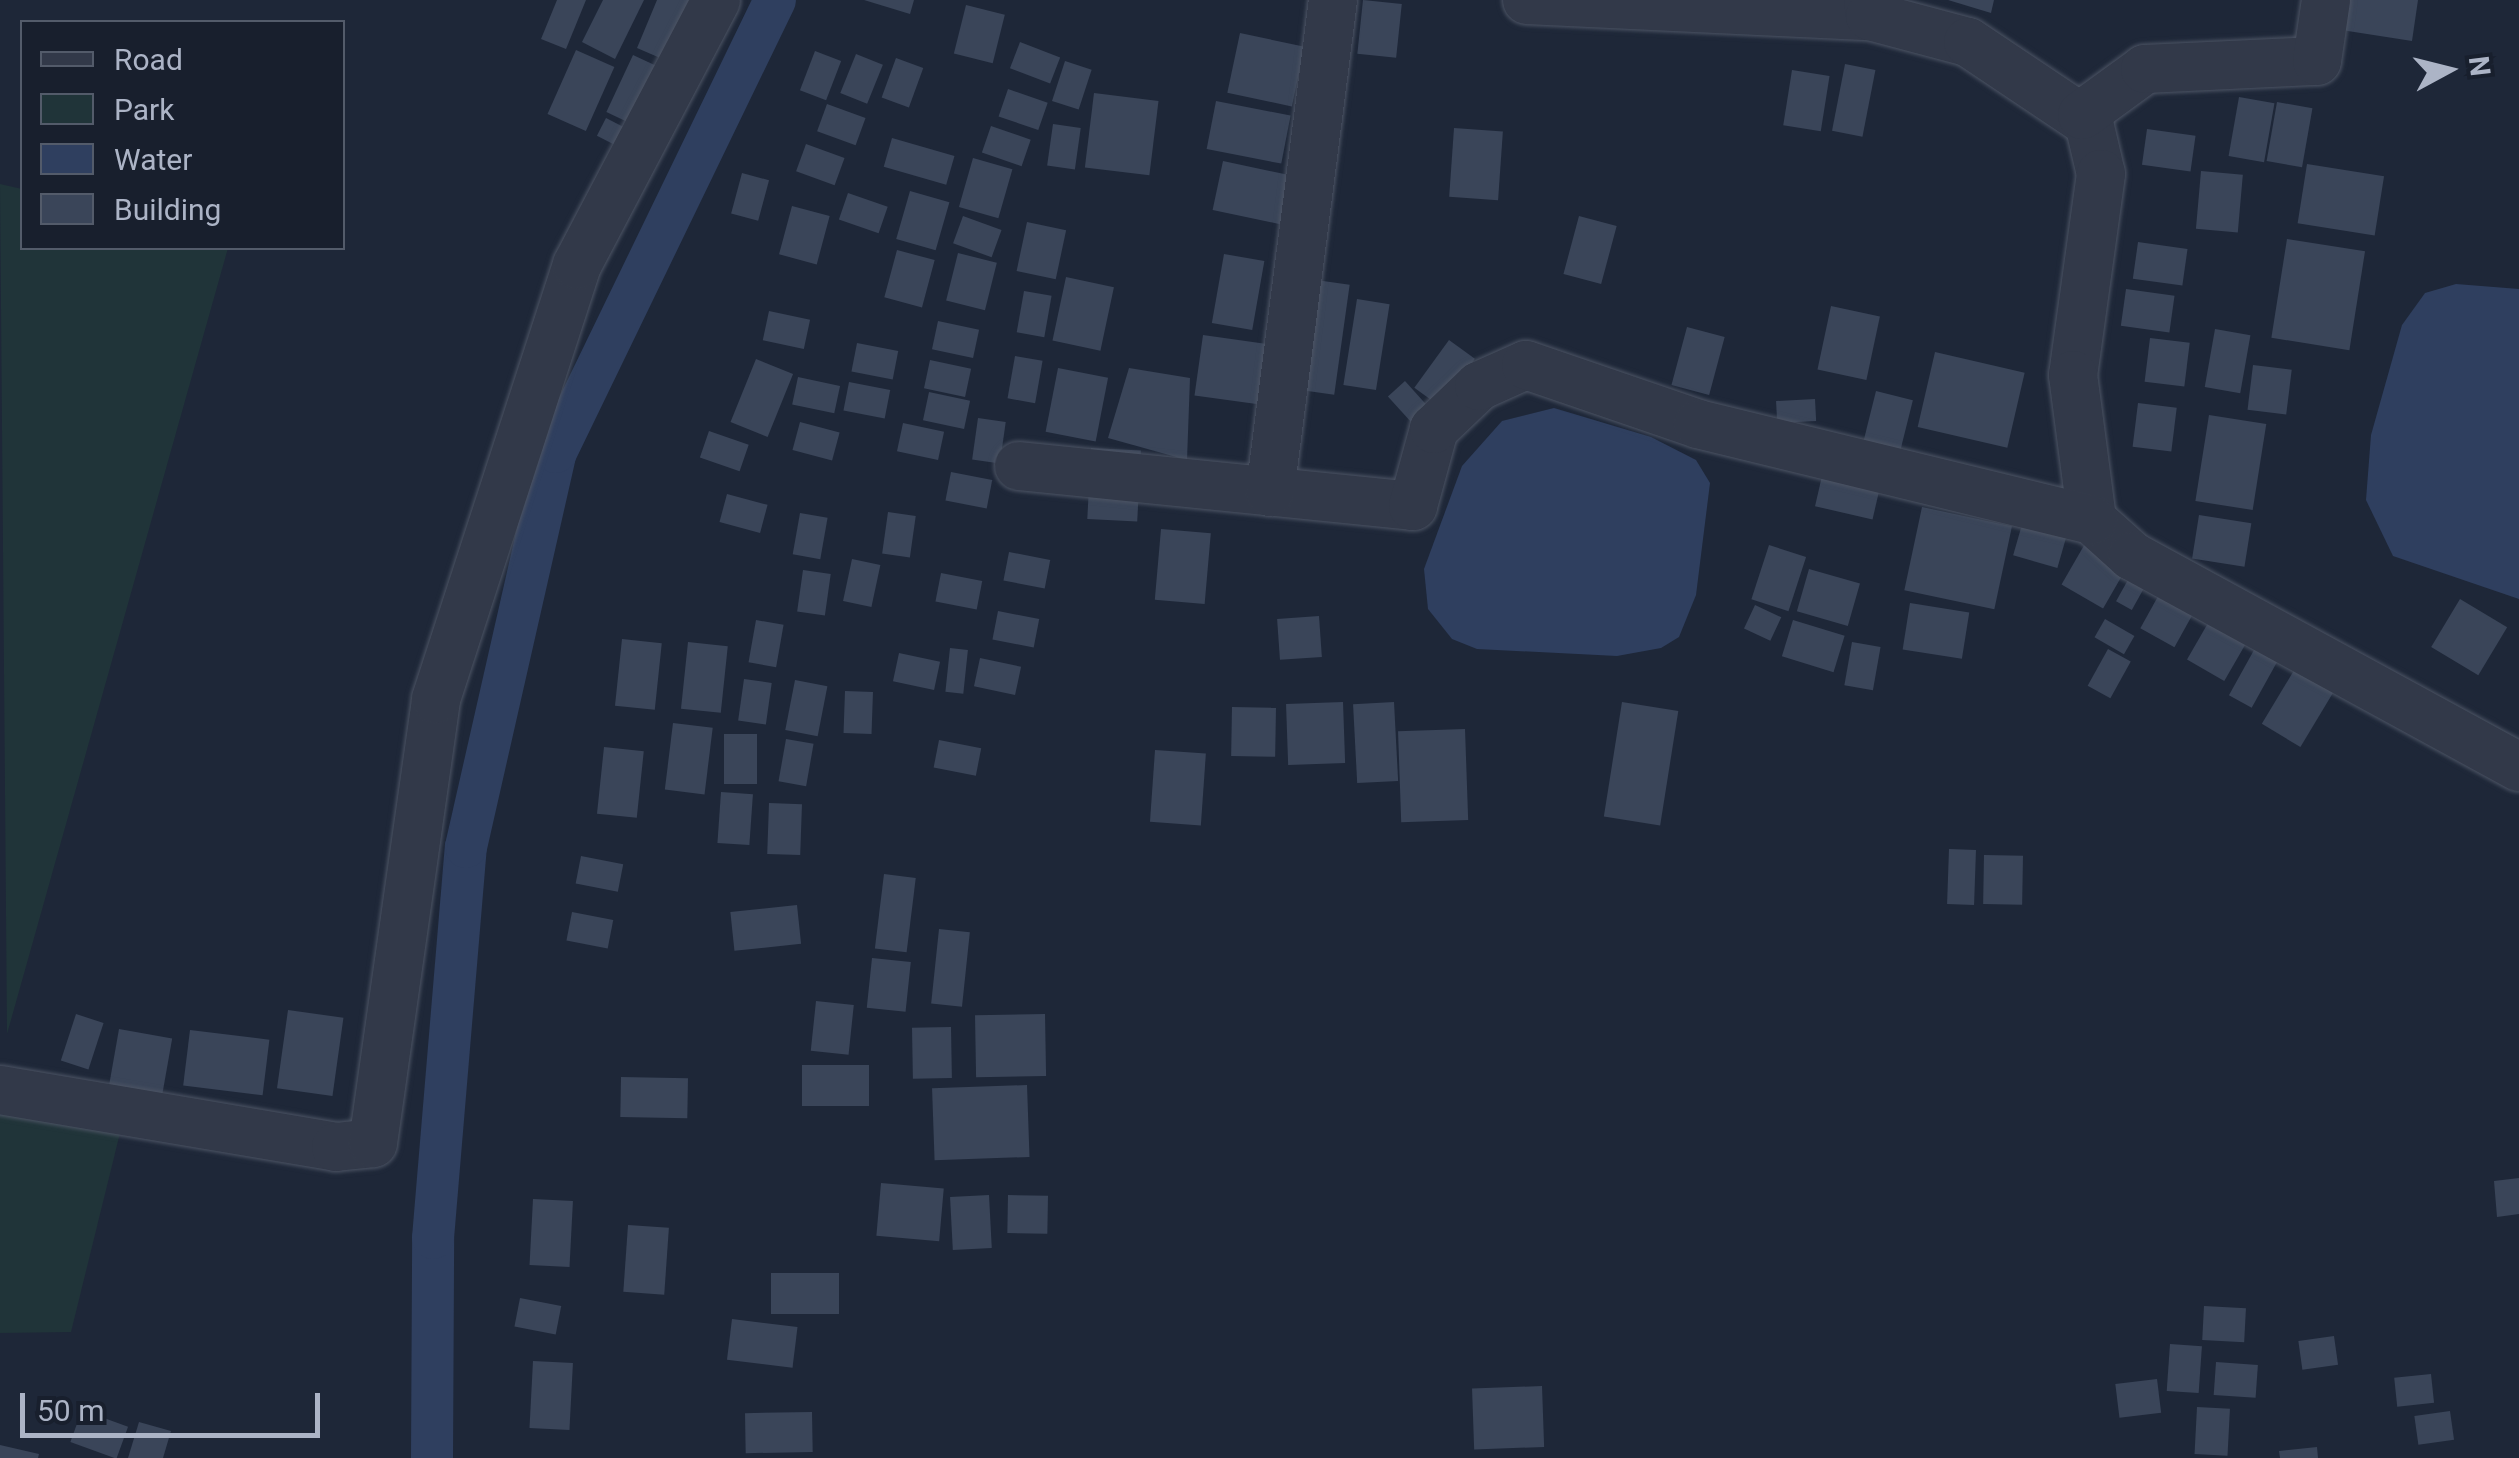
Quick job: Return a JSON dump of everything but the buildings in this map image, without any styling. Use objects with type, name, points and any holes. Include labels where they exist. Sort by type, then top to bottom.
[{"type":"street","points":[[0,1090],[336,1147],[373,1143],[436,699],[577,264],[716,0]]},
{"type":"street","points":[[1270,492],[1334,0]]},
{"type":"street","points":[[1527,0],[1869,8],[1968,42],[2082,115],[2102,174],[2073,375],[2092,520]]},
{"type":"street","points":[[2082,115],[2145,69],[2318,61],[2326,0]]},
{"type":"street","points":[[1019,466],[1412,506],[1434,428],[1480,386],[1526,365],[1698,424],[2092,520],[2132,556],[2519,767]]},
{"type":"green space","points":[[0,184],[20,189],[20,250],[227,250],[7,1034]]},
{"type":"green space","points":[[0,1106],[121,1129],[71,1332],[0,1333]]},
{"type":"water","points":[[2456,284],[2519,289],[2519,599],[2393,556],[2366,500],[2371,435],[2402,325],[2425,293]]},
{"type":"water","points":[[1554,408],[1651,437],[1696,460],[1710,483],[1696,595],[1679,637],[1661,648],[1617,656],[1477,649],[1452,639],[1428,609],[1424,569],[1462,466],[1502,421]]},
{"type":"waterway","points":[[432,1458],[433,1238],[466,847],[556,452],[775,0]]}]
